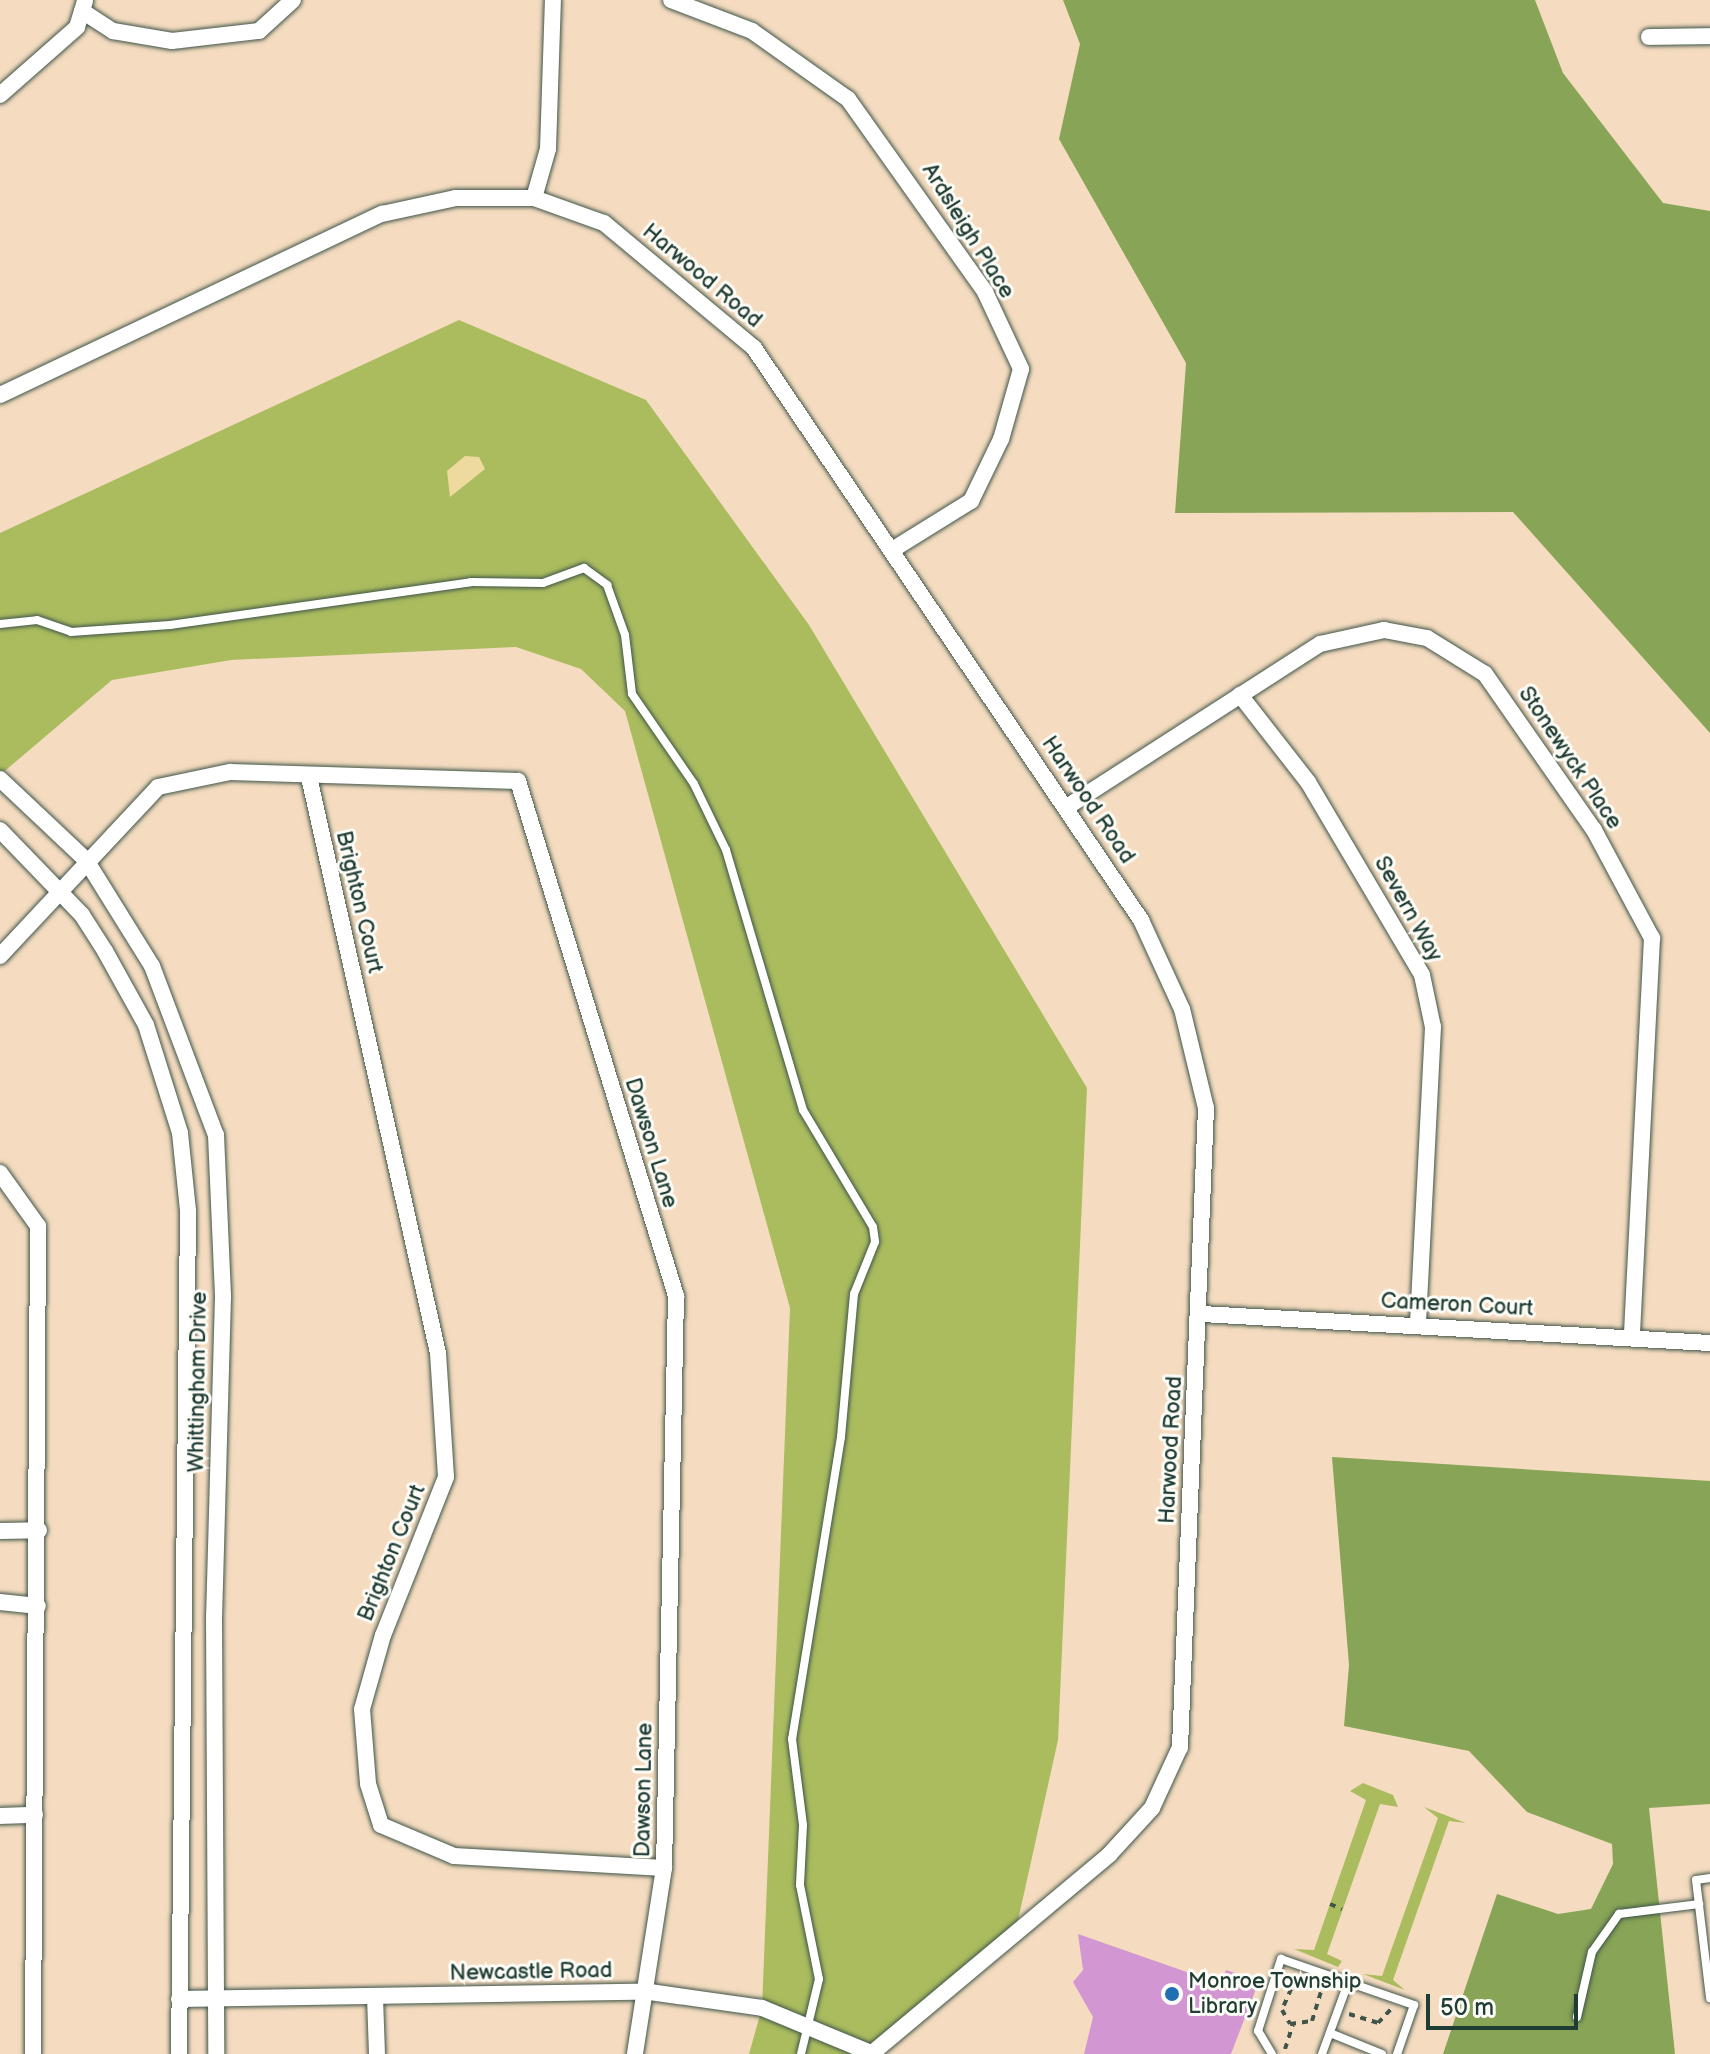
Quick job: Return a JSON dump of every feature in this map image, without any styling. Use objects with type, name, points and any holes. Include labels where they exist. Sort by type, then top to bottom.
[{"type":"street","points":[[0,95],[77,27],[83,6],[113,31],[172,41],[259,31],[293,0]]},
{"type":"street","points":[[534,198],[548,149],[553,0]]},
{"type":"street","name":"Ardsleigh Place","points":[[671,0],[752,31],[848,99],[985,292],[1021,369],[1001,439],[971,501],[892,550]]},
{"type":"street","points":[[1649,37],[1710,36]]},
{"type":"street","name":"Harwood Road","points":[[0,395],[382,214],[456,198],[534,198],[604,223],[754,348],[1141,920],[1182,1009],[1206,1108],[1202,1314],[1180,1747],[1152,1808],[1109,1855],[872,2054]]},
{"type":"street","name":"Stonewyck Place","points":[[1067,807],[1320,644],[1384,630],[1427,638],[1485,674],[1594,830],[1652,938],[1632,1338]]},
{"type":"street","name":"Severn Way","points":[[1240,695],[1308,782],[1422,975],[1433,1027],[1418,1324]]},
{"type":"street","name":"Dawson Lane","points":[[0,956],[57,889],[158,787],[230,772],[309,777],[518,781],[676,1296],[664,1868],[650,1992],[635,2054]]},
{"type":"street","name":"Brighton Court","points":[[309,777],[438,1353],[446,1477],[383,1635],[362,1709],[368,1784],[381,1825],[454,1856],[664,1868]]},
{"type":"street","name":"Whittingham Drive","points":[[0,779],[86,860],[152,966],[216,1135],[223,1297],[216,2054]]},
{"type":"street","name":"Whittingham Drive","points":[[0,830],[82,915],[146,1025],[180,1133],[188,1211],[179,2054]]},
{"type":"street","points":[[0,1173],[38,1226],[39,1530],[33,2054]]},
{"type":"street","name":"Cameron Court","points":[[1202,1314],[1710,1343]]},
{"type":"street","points":[[0,1531],[39,1530]]},
{"type":"street","points":[[0,1602],[38,1606]]},
{"type":"street","points":[[0,1816],[35,1815]]},
{"type":"street","name":"Newcastle Road","points":[[179,1999],[650,1992],[762,2008],[810,2023],[872,2054]]},
{"type":"street","points":[[375,1997],[377,2054]]},
{"type":"lane","points":[[0,624],[37,620],[71,632],[170,625],[471,582],[543,583],[584,568],[607,585],[625,635],[632,694],[694,784],[726,850],[803,1110],[873,1227],[875,1242],[854,1294],[841,1437],[792,1739],[803,1825],[800,1885],[819,1979],[801,2054]]},
{"type":"lane","points":[[1710,1878],[1696,1880],[1710,1998]]},
{"type":"lane","points":[[1577,2017],[1592,1952],[1619,1914],[1699,1904]]},
{"type":"lane","points":[[1272,2054],[1258,2031],[1281,1959],[1414,2005],[1397,2054]]},
{"type":"lane","points":[[1322,2054],[1348,1983]]},
{"type":"lane","points":[[1330,2033],[1382,2054]]},
{"type":"path","points":[[1330,1904],[1342,1909]]},
{"type":"path","points":[[1293,2025],[1282,2010],[1295,1991],[1297,1965]]},
{"type":"path","points":[[1293,2025],[1312,2021],[1316,2004],[1331,1977]]},
{"type":"path","points":[[1316,2004],[1382,2022],[1394,1999]]},
{"type":"path","points":[[1283,2054],[1293,2025]]},
{"type":"green space","points":[[1063,0],[1535,0],[1563,73],[1663,203],[1710,211],[1710,733],[1513,512],[1175,513],[1186,363],[1059,139],[1080,44]]},
{"type":"green space","points":[[459,320],[646,400],[809,625],[1087,1088],[1058,1740],[1015,1934],[872,2054],[749,2054],[762,2008],[790,1308],[625,711],[581,669],[516,647],[231,660],[112,680],[0,775],[0,533]]},
{"type":"green space","points":[[1332,1457],[1710,1481],[1710,1804],[1649,1808],[1675,2054],[1443,2054],[1497,1894],[1558,1914],[1591,1909],[1613,1864],[1612,1844],[1527,1812],[1469,1751],[1344,1726],[1349,1665]]},
{"type":"green space","points":[[1363,1783],[1393,1795],[1398,1807],[1380,1804],[1327,1954],[1342,1961],[1338,1967],[1294,1949],[1314,1950],[1366,1800],[1350,1791]]},
{"type":"green space","points":[[1424,1807],[1466,1823],[1449,1821],[1393,1980],[1405,1990],[1363,1974],[1382,1976],[1438,1818]]},
{"type":"sand","points":[[465,456],[479,457],[485,469],[450,497],[447,471]]},
{"type":"building","name":"Monroe Township Library","points":[[1078,1934],[1221,1984],[1226,1970],[1259,1981],[1231,2054],[1084,2054],[1093,2017],[1073,1982],[1083,1970]]},
{"type":"place","name":"Monroe Township Library","points":[[1172,1994]]}]
